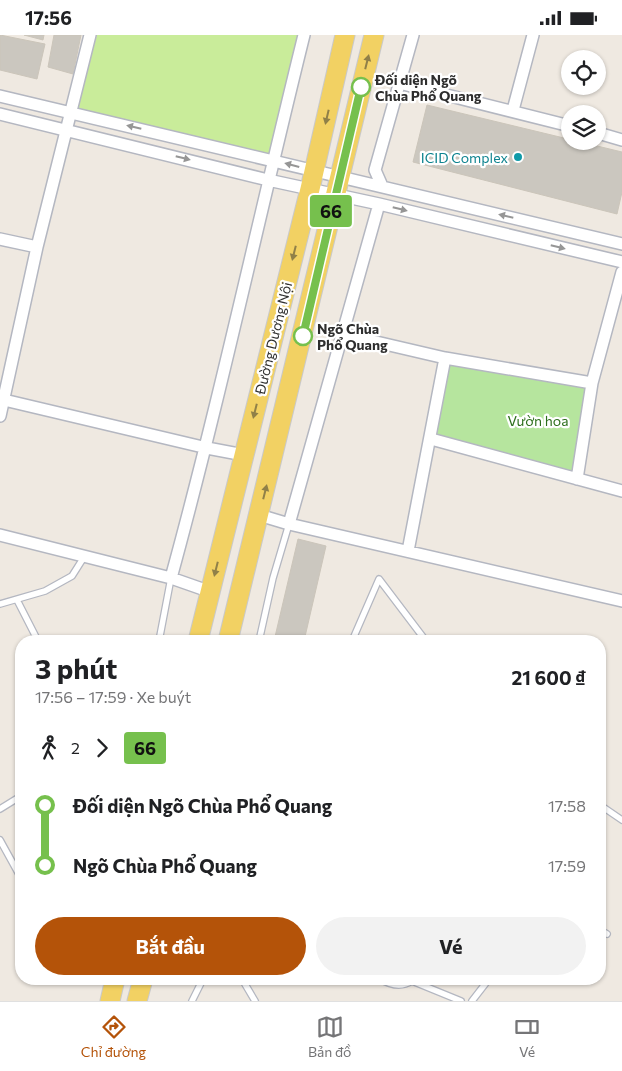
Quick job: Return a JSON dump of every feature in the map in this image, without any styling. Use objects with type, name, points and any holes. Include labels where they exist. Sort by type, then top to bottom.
[{"type":"main road","name":"Đường Dương Nội","points":[[200,635],[310,189],[345,35]]},
{"type":"main road","name":"Đường Dương Nội","points":[[230,635],[260,515],[374,35]]},
{"type":"main road","points":[[110,1001],[114,985]]},
{"type":"main road","points":[[137,1001],[141,985]]},
{"type":"street","points":[[0,416],[37,247],[90,35]]},
{"type":"street","points":[[171,578],[206,448],[268,180],[304,35]]},
{"type":"street","points":[[382,186],[375,170],[413,35]]},
{"type":"street","points":[[513,110],[533,35]]},
{"type":"street","points":[[399,83],[561,123]]},
{"type":"street","points":[[0,96],[314,171],[337,186],[379,204],[622,263]]},
{"type":"street","points":[[0,114],[310,189],[337,186],[382,186],[622,244]]},
{"type":"street","points":[[606,135],[622,140]]},
{"type":"street","points":[[289,524],[379,204]]},
{"type":"street","points":[[0,239],[37,247]]},
{"type":"street","points":[[577,479],[592,383],[622,272]]},
{"type":"street","points":[[342,334],[444,358],[592,383]]},
{"type":"street","points":[[408,551],[431,439],[444,358]]},
{"type":"street","points":[[4,399],[206,448],[244,455]]},
{"type":"street","points":[[431,439],[622,491]]},
{"type":"street","points":[[260,515],[289,524],[622,601]]},
{"type":"street","points":[[0,535],[171,578],[211,592]]},
{"type":"lane","points":[[261,635],[289,524]]},
{"type":"lane","points":[[0,604],[45,591],[72,575],[84,557]]},
{"type":"lane","points":[[160,635],[171,578]]},
{"type":"lane","points":[[355,635],[379,579],[421,635]]},
{"type":"lane","points":[[17,600],[35,635]]},
{"type":"lane","points":[[0,809],[15,800]]},
{"type":"lane","points":[[606,809],[622,820]]},
{"type":"lane","points":[[0,840],[15,867]]},
{"type":"lane","points":[[193,1001],[200,985]]},
{"type":"lane","points":[[246,985],[255,1001]]},
{"type":"lane","points":[[424,985],[461,1001]]},
{"type":"lane","points":[[472,1001],[484,985]]},
{"type":"green space","points":[[97,35],[300,35],[271,155],[76,110]]},
{"type":"green space","name":"Vườn hoa","points":[[446,361],[590,384],[575,476],[433,437]]},
{"type":"building","points":[[0,35],[45,44],[37,79],[0,70]]},
{"type":"building","points":[[24,35],[44,35],[43,40]]},
{"type":"building","points":[[54,35],[81,35],[73,74],[48,67]]},
{"type":"building","name":"ICID Complex","points":[[427,105],[561,137],[561,150],[606,150],[606,148],[622,152],[622,192],[617,214],[413,162]]},
{"type":"building","points":[[298,539],[326,546],[305,635],[275,635]]},
{"type":"bus line","name":"66","points":[[303,336],[361,87]]},
{"type":"place","name":"Đối diện Ngõ Chùa Phổ Quang","points":[[361,87]]},
{"type":"place","name":"ICID Complex","points":[[518,157]]},
{"type":"place","name":"Ngõ Chùa Phổ Quang","points":[[303,336]]}]
